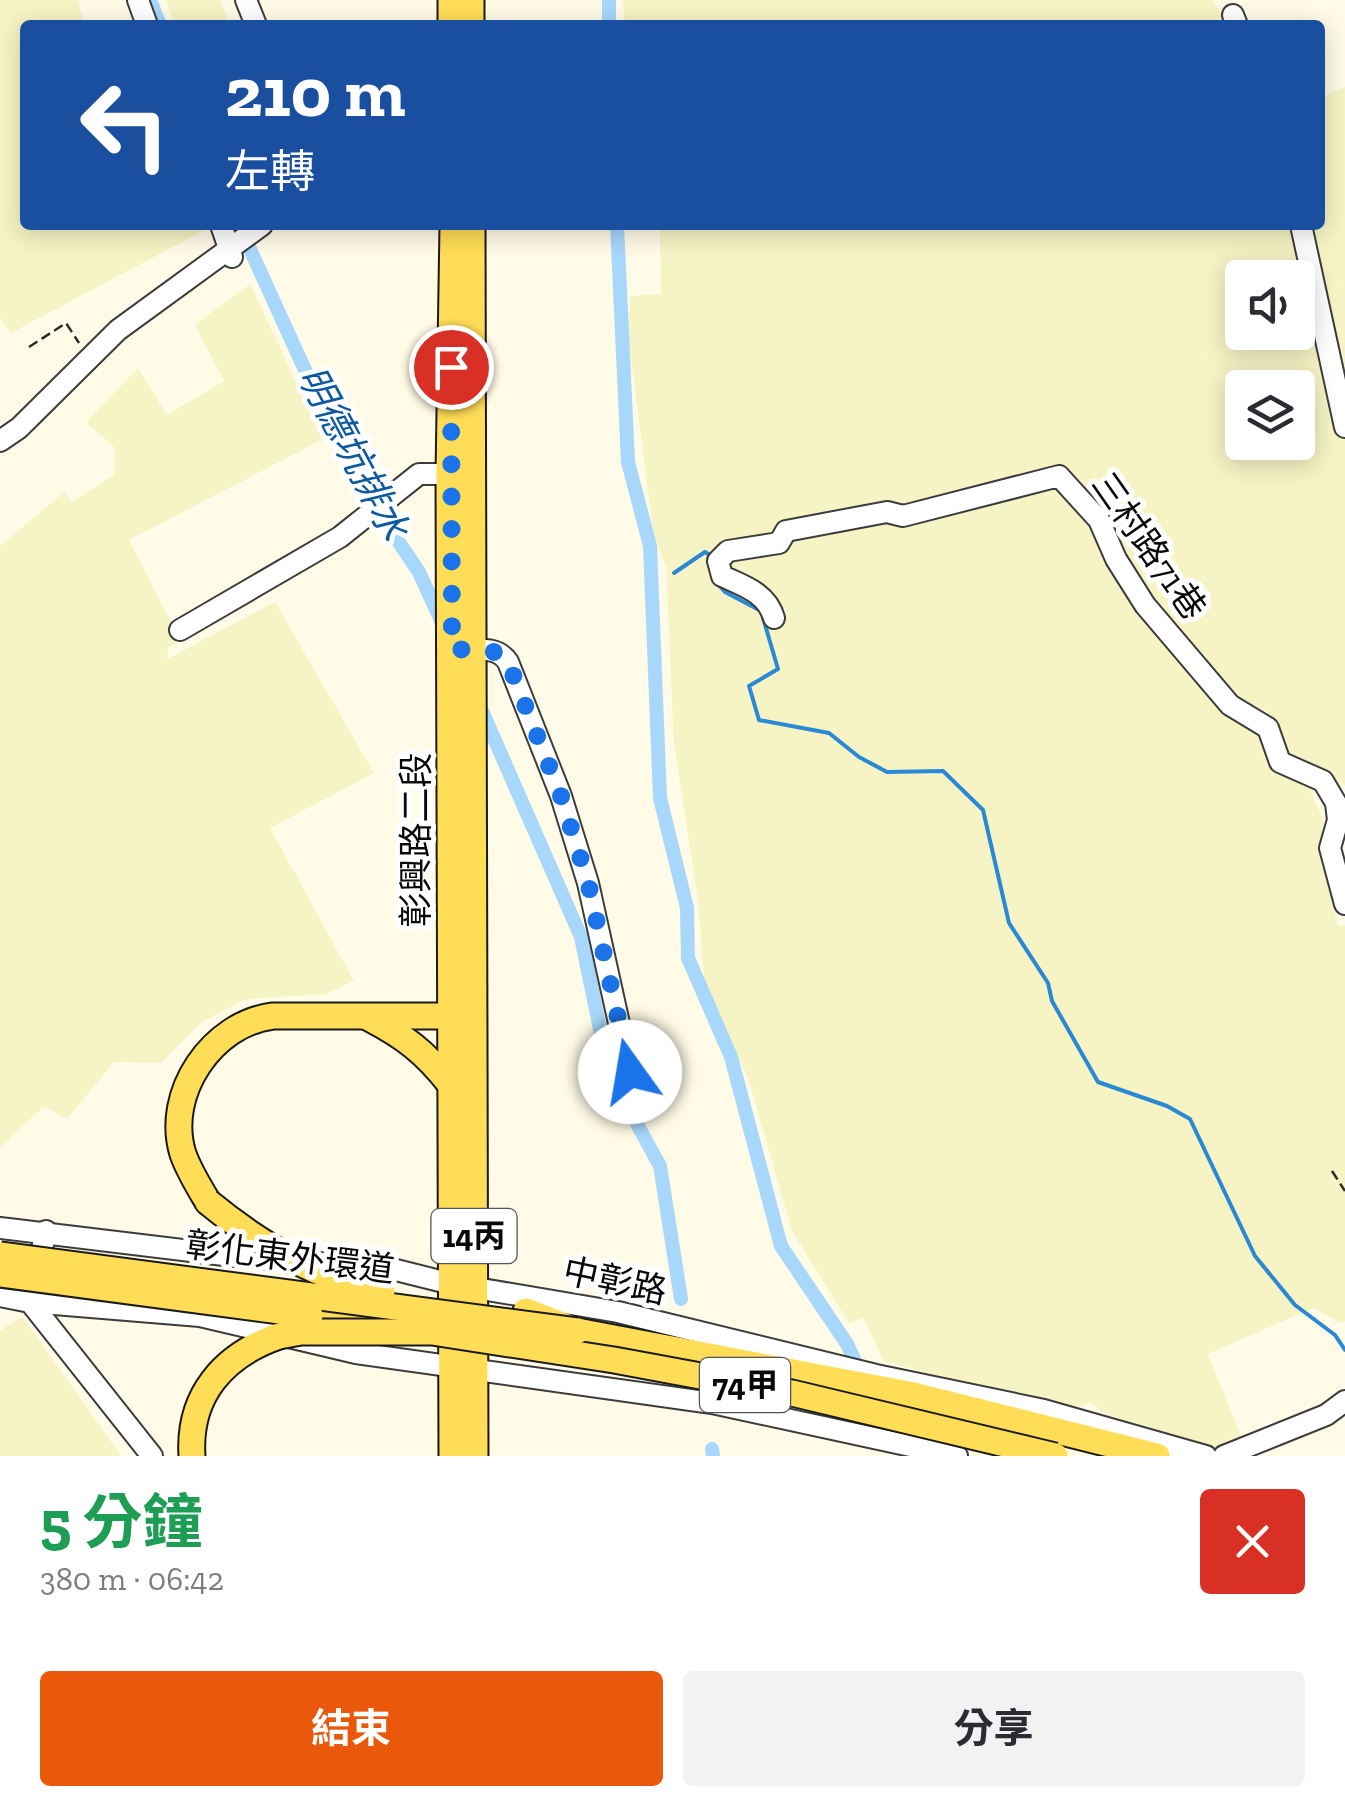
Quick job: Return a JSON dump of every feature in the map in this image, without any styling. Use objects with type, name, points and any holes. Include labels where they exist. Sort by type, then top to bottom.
[{"type":"main road","name":"彰興路二段","points":[[452,230],[450,474],[463,650]]},
{"type":"main road","name":"彰興路二段","points":[[452,1456],[463,1369],[463,650],[472,230]]},
{"type":"main road","points":[[364,1016],[406,1037],[450,1084]]},
{"type":"main road","name":"彰興路二段","points":[[463,1016],[450,1084],[463,1286]]},
{"type":"main road","points":[[463,1016],[252,1018],[210,1050],[194,1070],[180,1120],[182,1151],[208,1202],[244,1232],[281,1255],[357,1286],[526,1311],[577,1331]]},
{"type":"main road","points":[[0,1244],[74,1274]]},
{"type":"main road","name":"彰化東外環道","points":[[0,1255],[74,1274],[614,1360],[792,1394],[1055,1456]]},
{"type":"main road","name":"彰化東外環道","points":[[0,1274],[74,1274],[577,1331],[914,1395],[1157,1456]]},
{"type":"main road","points":[[0,1282],[74,1274]]},
{"type":"main road","points":[[192,1456],[191,1436],[199,1405],[224,1364],[249,1348],[301,1332],[432,1332]]},
{"type":"main road","name":"彰興路二段","points":[[463,1369],[475,1456]]},
{"type":"street","points":[[223,230],[231,253]]},
{"type":"street","points":[[0,441],[19,428],[118,330],[261,230]]},
{"type":"street","points":[[1302,230],[1345,427]]},
{"type":"street","points":[[19,428],[40,422],[112,350],[186,300],[231,253]]},
{"type":"street","points":[[180,630],[340,537],[419,474],[450,474]]},
{"type":"street","name":"三村路71巷","points":[[774,618],[770,604],[754,590],[722,576],[718,561],[728,550],[779,543],[786,531],[887,512],[903,516],[1058,476],[1100,520],[1116,560],[1146,605],[1230,705],[1268,728],[1280,762],[1323,780],[1336,802],[1338,820],[1330,848],[1345,904]]},
{"type":"street","points":[[463,650],[493,650],[508,662],[561,796],[588,882],[630,1072],[651,1106]]},
{"type":"street","name":"中彰路","points":[[0,1228],[392,1269],[463,1286],[618,1312],[1044,1410],[1206,1456]]},
{"type":"street","points":[[30,1302],[46,1231]]},
{"type":"street","points":[[0,1296],[200,1316],[356,1353],[712,1403],[957,1456]]},
{"type":"street","points":[[30,1302],[152,1456]]},
{"type":"street","points":[[1224,1456],[1326,1415],[1345,1401]]},
{"type":"path","points":[[29,347],[66,322],[88,358]]},
{"type":"path","points":[[1332,1171],[1345,1191]]},
{"type":"shaded area","points":[[0,0],[78,0],[83,20],[20,20],[20,230],[204,230],[11,333],[0,318]]},
{"type":"shaded area","points":[[166,0],[220,0],[227,20],[173,20]]},
{"type":"shaded area","points":[[623,0],[1213,0],[1224,20],[625,20]]},
{"type":"shaded area","points":[[1345,87],[1345,785],[1311,792],[1323,819],[1321,856],[1338,926],[1345,925],[1345,1321],[1341,1323],[1313,1308],[1208,1354],[1241,1436],[1214,1449],[1107,1415],[1090,1402],[1069,1412],[884,1361],[863,1318],[849,1323],[792,1231],[749,1081],[704,979],[698,900],[674,744],[666,565],[654,537],[628,335],[630,296],[661,294],[660,230],[1325,230],[1325,96]]},
{"type":"shaded area","points":[[250,284],[323,439],[129,540],[180,640],[168,648],[167,659],[275,602],[374,773],[270,828],[354,981],[325,994],[246,999],[202,1022],[161,1063],[114,1062],[67,1119],[44,1106],[0,1147],[0,546],[64,492],[72,502],[115,474],[114,447],[86,422],[138,368],[167,415],[224,381],[195,325]]},
{"type":"shaded area","points":[[22,1316],[121,1456],[0,1456],[0,1331]]},
{"type":"waterway","name":"明德坑排水","points":[[150,0],[158,20]]},
{"type":"waterway","points":[[609,0],[609,20]]},
{"type":"waterway","name":"明德坑排水","points":[[241,230],[331,427],[365,492],[419,572],[443,625]]},
{"type":"waterway","points":[[617,230],[628,462],[650,546],[660,798],[687,908],[688,958],[731,1057],[781,1246],[847,1344],[861,1374]]},
{"type":"waterway","points":[[674,573],[705,552],[710,555]]},
{"type":"waterway","points":[[716,582],[725,592],[761,611],[778,669],[749,686],[759,720],[829,733],[859,757],[887,772],[943,771],[983,810],[1009,923],[1048,983],[1052,1001],[1098,1082],[1167,1106],[1190,1119],[1255,1256],[1295,1305],[1335,1335],[1345,1350]]},
{"type":"waterway","name":"明德坑排水","points":[[479,704],[581,937],[609,1073],[660,1166],[681,1299]]},
{"type":"waterway","name":"明德坑排水","points":[[712,1449],[713,1456]]},
{"type":"route","points":[[451,367],[452,649],[493,650],[508,662],[561,796],[588,882],[630,1072]]}]
